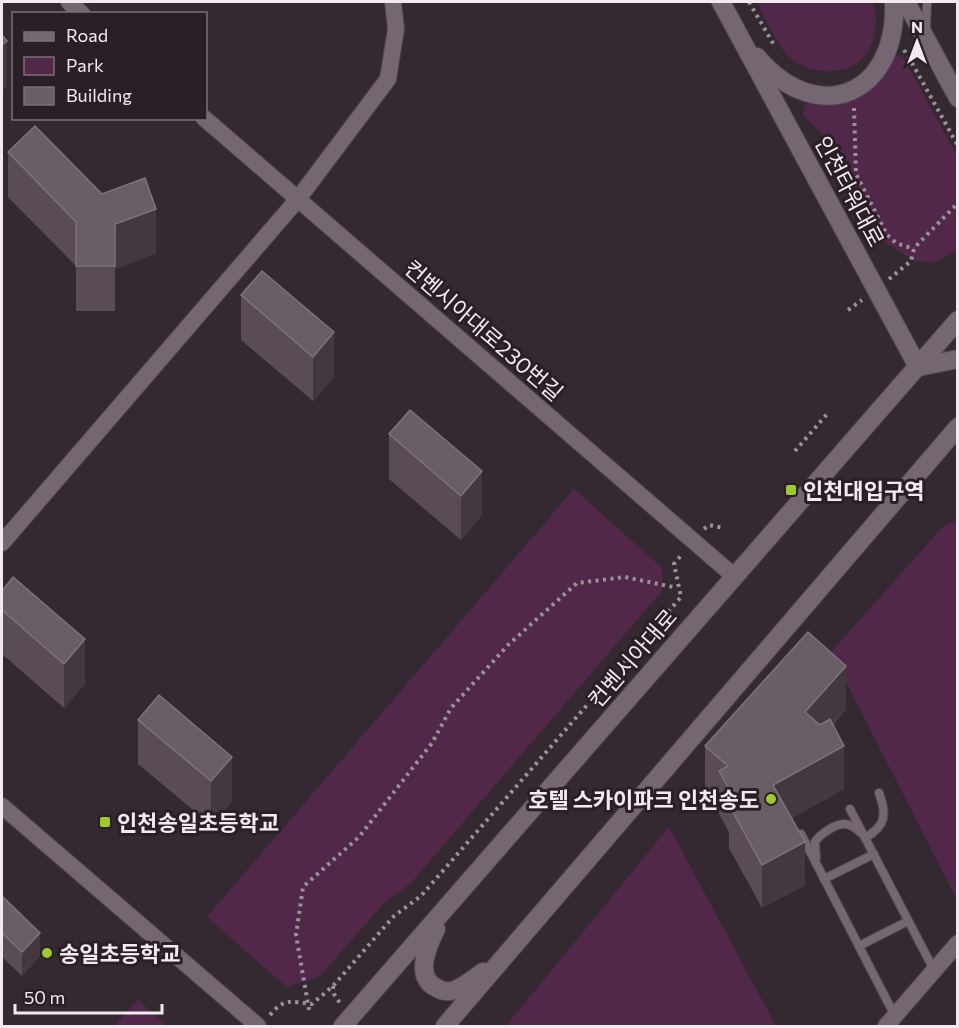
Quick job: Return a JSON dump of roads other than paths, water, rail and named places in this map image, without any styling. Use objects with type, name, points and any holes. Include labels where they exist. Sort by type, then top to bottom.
[{"type":"main road","name":"인천타워대로","points":[[721,2],[918,367]]},
{"type":"main road","points":[[740,38],[771,72],[792,87],[806,93],[833,95],[848,92],[874,75],[884,60],[892,34],[894,2]]},
{"type":"main road","points":[[906,2],[957,98]]},
{"type":"main road","name":"컨벤시아대로","points":[[343,1026],[957,320]]},
{"type":"main road","points":[[918,367],[957,359]]},
{"type":"main road","points":[[445,1026],[957,427]]},
{"type":"main road","points":[[446,908],[426,948],[425,976],[432,986],[443,991],[454,990],[471,981],[505,956]]},
{"type":"street","points":[[2,543],[298,199],[388,79],[396,29],[393,2]]},
{"type":"street","name":"컨벤시아대로230번길","points":[[206,120],[735,576]]},
{"type":"street","points":[[2,806],[258,1026]]},
{"type":"street","points":[[890,1021],[957,943]]},
{"type":"lane","points":[[927,2],[925,18],[928,42]]},
{"type":"lane","points":[[867,841],[882,823],[884,809],[879,793]]},
{"type":"lane","points":[[850,808],[934,970]]},
{"type":"lane","points":[[819,868],[815,855],[815,842],[822,834],[845,824],[851,825],[867,841]]},
{"type":"lane","points":[[801,834],[859,946],[890,1021]]},
{"type":"lane","points":[[824,879],[874,854]]},
{"type":"lane","points":[[859,946],[908,921]]},
{"type":"place","name":"인천대입구역","points":[[791,490]]},
{"type":"place","name":"호텔 스카이파크 인천송도","points":[[771,799]]},
{"type":"place","name":"인천송일초등학교","points":[[105,822]]},
{"type":"place","name":"송일초등학교","points":[[47,953]]}]
